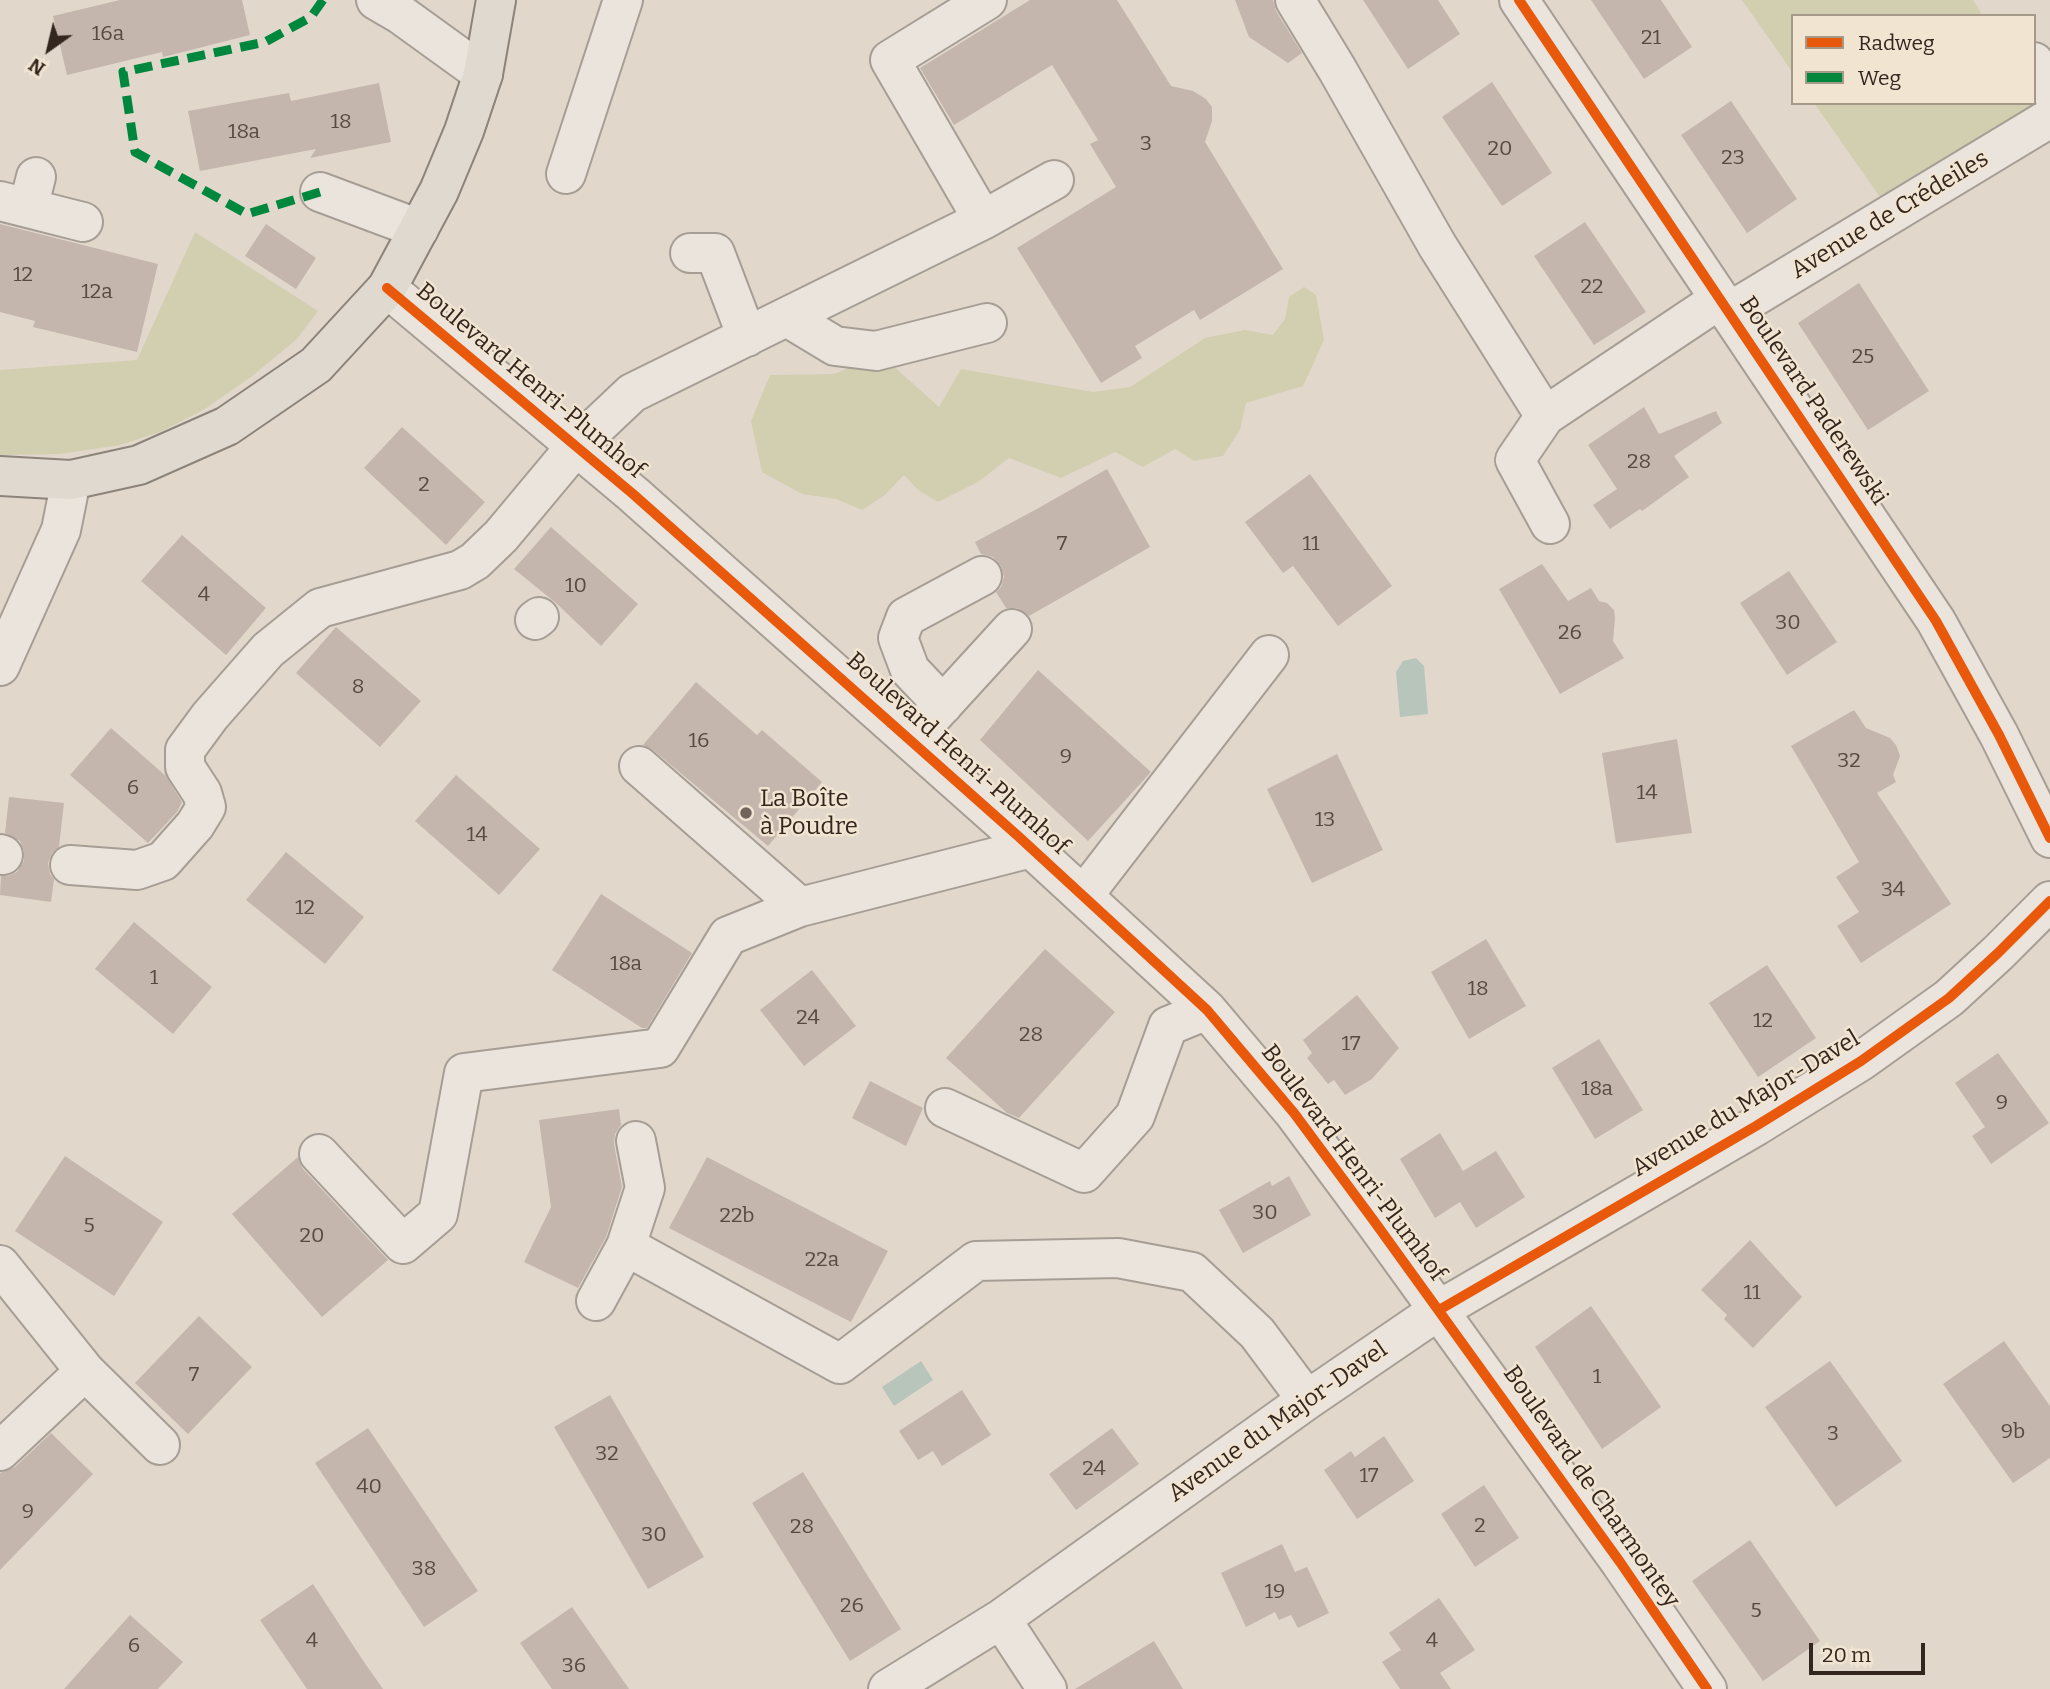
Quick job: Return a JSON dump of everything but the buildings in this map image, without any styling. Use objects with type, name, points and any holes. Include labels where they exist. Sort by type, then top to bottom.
[{"type":"main road","points":[[0,476],[71,480],[139,466],[227,426],[316,365],[387,288],[439,191],[464,131],[483,74],[496,0]]},
{"type":"street","points":[[566,174],[624,0]]},
{"type":"street","points":[[983,220],[890,60],[987,0]]},
{"type":"street","points":[[1294,0],[1337,69],[1437,245],[1545,415]]},
{"type":"street","name":"Boulevard Paderewski","points":[[1519,0],[1936,621],[2050,838]]},
{"type":"street","points":[[395,5],[483,74]]},
{"type":"street","points":[[2036,66],[2050,90]]},
{"type":"street","name":"Avenue de Crédeiles","points":[[1725,306],[2050,118]]},
{"type":"street","points":[[70,865],[136,870],[163,862],[195,825],[206,807],[202,793],[184,767],[185,750],[268,650],[320,608],[460,570],[475,561],[501,536],[577,445],[632,393],[983,220],[1054,180]]},
{"type":"street","points":[[320,192],[419,229]]},
{"type":"street","points":[[21,195],[83,222]]},
{"type":"street","points":[[690,253],[715,253],[747,337]]},
{"type":"street","name":"Boulevard Henri-Plumhof","points":[[387,288],[577,445],[911,740],[1207,1010],[1294,1113],[1439,1310]]},
{"type":"street","name":"Boulevard Paderewski","points":[[1550,524],[1515,460],[1545,415],[1725,306]]},
{"type":"street","points":[[787,317],[835,346],[876,351],[987,323]]},
{"type":"street","points":[[0,666],[61,530],[71,480]]},
{"type":"street","points":[[943,705],[910,670],[898,638],[906,617],[982,576]]},
{"type":"street","points":[[911,740],[1012,629]]},
{"type":"street","points":[[1083,896],[1269,655]]},
{"type":"street","points":[[639,766],[800,907]]},
{"type":"street","points":[[319,1154],[403,1244],[438,1214],[464,1073],[660,1048],[728,936],[800,907],[1031,848]]},
{"type":"street","name":"Avenue du Major-Davel","points":[[888,1689],[1001,1619],[1307,1400],[1439,1310],[1756,1126],[1861,1061],[1949,998],[2050,901]]},
{"type":"street","points":[[945,1108],[1084,1173],[1135,1116],[1168,1026],[1207,1010]]},
{"type":"street","points":[[596,1301],[626,1246],[645,1188],[636,1141]]},
{"type":"street","points":[[626,1246],[840,1364],[976,1261],[1118,1258],[1192,1272],[1257,1333],[1307,1400]]},
{"type":"street","points":[[0,1265],[85,1371],[160,1445]]},
{"type":"street","name":"Boulevard de Charmontey","points":[[1439,1310],[1620,1562],[1707,1689]]},
{"type":"street","points":[[0,1451],[85,1371]]},
{"type":"street","points":[[1001,1619],[1047,1689]]},
{"type":"shaded area","points":[[1742,0],[1973,0],[1982,14],[1791,14],[1791,70]]},
{"type":"shaded area","points":[[1815,105],[2034,105],[1880,197]]},
{"type":"shaded area","points":[[195,232],[318,311],[297,339],[251,377],[205,409],[160,432],[120,445],[60,454],[0,455],[0,370],[137,360]]},
{"type":"shaded area","points":[[1304,287],[1316,295],[1324,340],[1303,386],[1246,403],[1240,430],[1223,456],[1194,461],[1175,449],[1143,467],[1115,452],[1061,478],[1009,458],[978,482],[938,502],[918,490],[904,475],[885,495],[862,510],[836,499],[802,494],[762,472],[751,421],[770,375],[834,374],[863,362],[889,362],[939,407],[961,369],[1093,392],[1130,387],[1205,338],[1245,330],[1273,335],[1285,319],[1289,297]]},
{"type":"shaded area","points":[[1416,658],[1424,666],[1428,714],[1400,717],[1396,672],[1403,661]]},
{"type":"shaded area","points":[[921,1361],[933,1380],[894,1406],[882,1387]]},
{"type":"marked path","points":[[320,192],[247,214],[135,152],[123,72],[265,42],[311,17],[323,0]]},
{"type":"cycle path","points":[[1519,0],[1936,621],[1999,735],[2050,838]]},
{"type":"cycle path","points":[[387,288],[633,494],[1018,836],[1207,1010],[1294,1113],[1374,1221],[1620,1562],[1707,1689]]},
{"type":"cycle path","points":[[1439,1310],[1756,1126],[1861,1061],[1949,998],[2050,901]]},
{"type":"place","name":"La Boîte à Poudre","points":[[746,813]]}]
